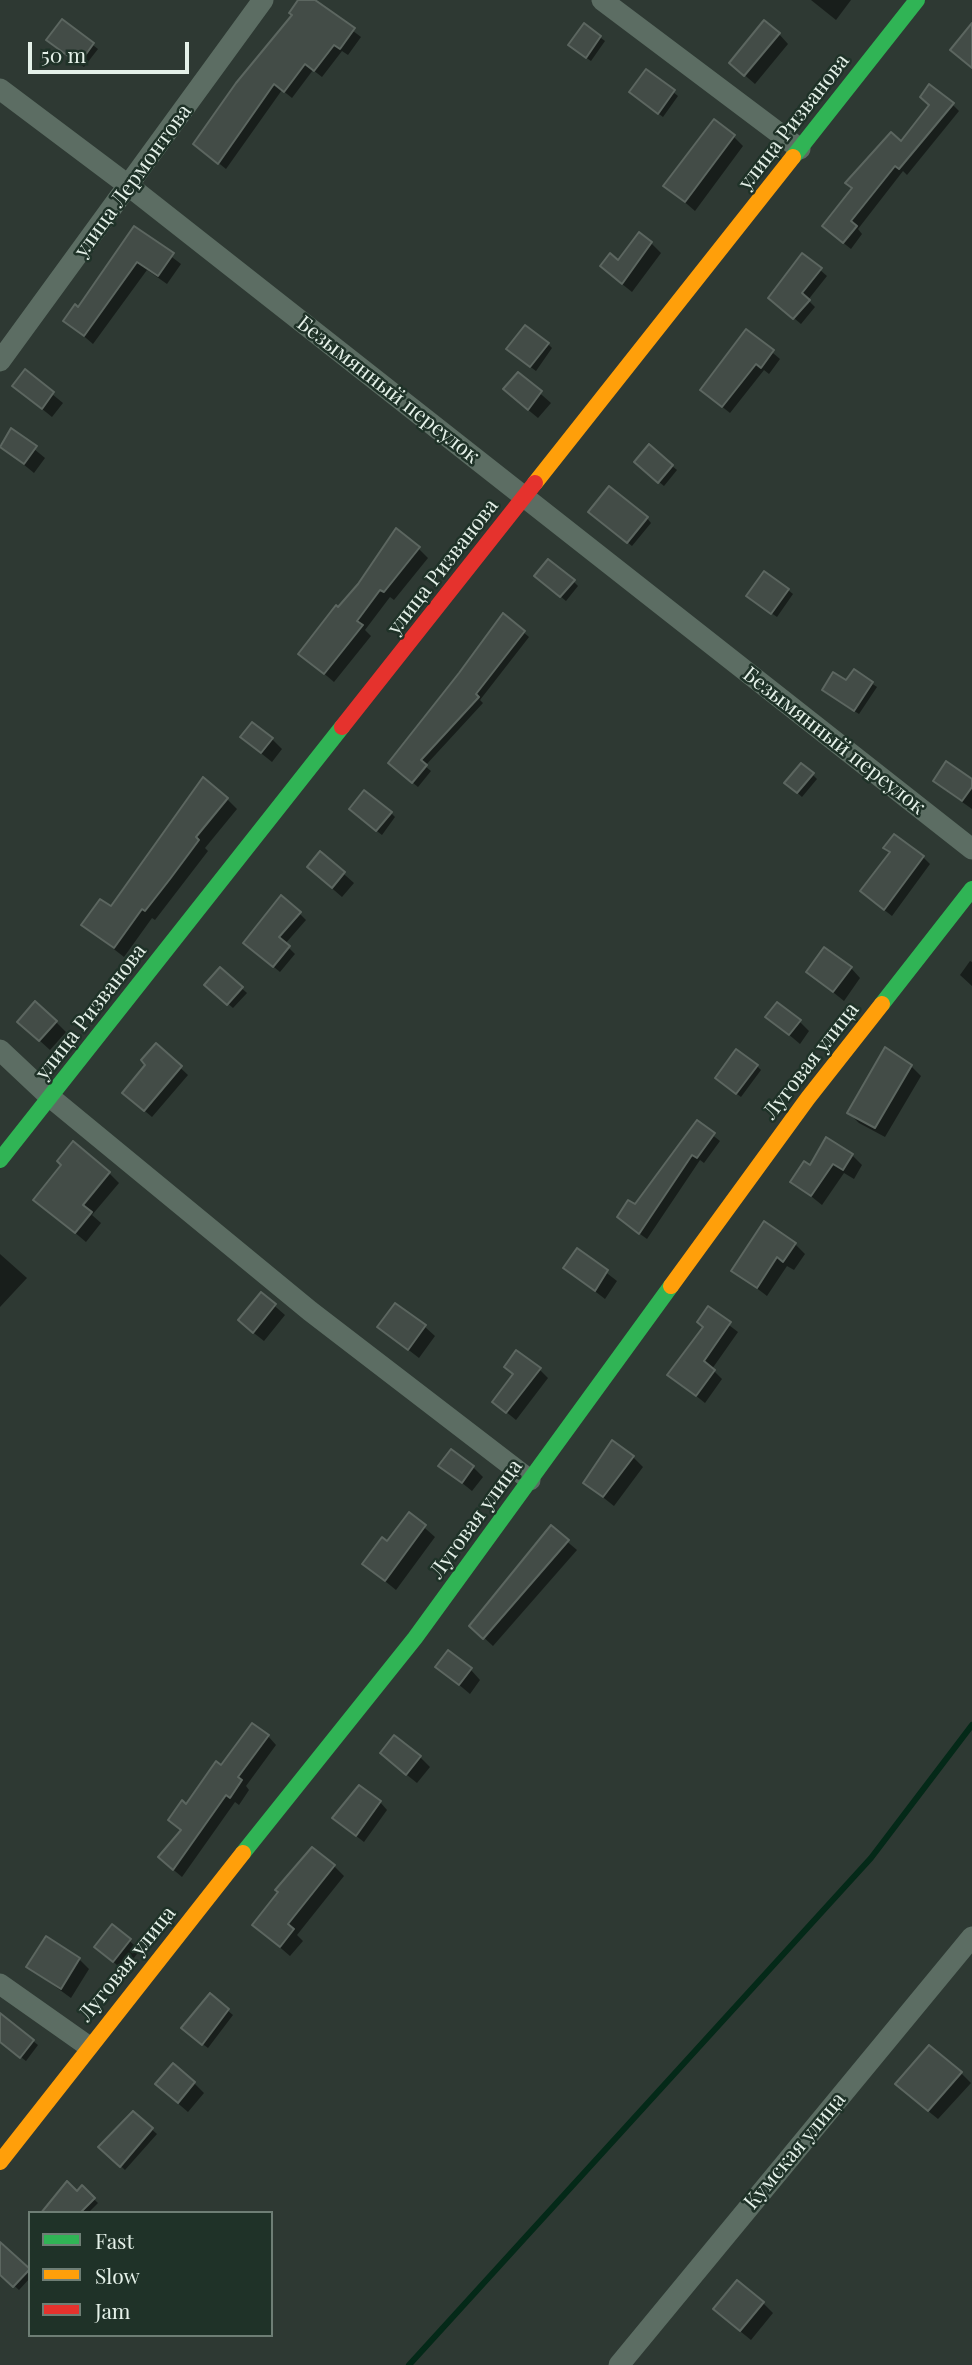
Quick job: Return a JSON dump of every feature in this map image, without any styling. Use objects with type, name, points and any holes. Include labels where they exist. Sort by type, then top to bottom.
[{"type":"street","name":"улица Лермонтова","points":[[0,361],[263,0]]},
{"type":"street","points":[[601,0],[800,149]]},
{"type":"street","name":"улица Ризванова","points":[[0,1160],[917,0]]},
{"type":"street","name":"Безымянный переулок","points":[[0,89],[129,186],[972,849]]},
{"type":"street","name":"Луговая улица","points":[[0,2162],[88,2046],[415,1638],[808,1098],[972,889]]},
{"type":"street","points":[[0,1050],[50,1097],[310,1311],[530,1480]]},
{"type":"street","name":"Кумская улица","points":[[619,2365],[972,1937]]},
{"type":"street","points":[[0,1984],[88,2046]]},
{"type":"building","points":[[298,0],[315,0],[355,28],[340,49],[334,45],[314,71],[305,64],[284,92],[274,84],[218,164],[193,144],[236,83],[292,15],[289,13]]},
{"type":"building","points":[[62,19],[94,43],[79,64],[46,40]]},
{"type":"building","points":[[764,20],[780,33],[744,76],[729,63]]},
{"type":"building","points":[[584,23],[601,36],[586,58],[568,45]]},
{"type":"building","points":[[972,23],[972,68],[950,50]]},
{"type":"building","points":[[646,69],[675,90],[658,114],[629,92]]},
{"type":"building","points":[[929,84],[954,103],[899,169],[895,166],[851,221],[857,226],[843,243],[822,226],[852,188],[845,183],[891,132],[901,141],[929,105],[920,97]]},
{"type":"building","points":[[714,119],[735,135],[685,202],[663,186]]},
{"type":"building","points":[[134,226],[174,253],[158,276],[137,262],[84,336],[63,321],[75,304],[78,307]]},
{"type":"building","points":[[639,232],[652,242],[622,284],[600,266],[610,253],[618,260]]},
{"type":"building","points":[[802,253],[822,268],[802,293],[810,300],[793,319],[768,298]]},
{"type":"building","points":[[525,325],[549,343],[530,367],[506,349]]},
{"type":"building","points":[[746,329],[774,350],[761,368],[756,364],[722,407],[700,390]]},
{"type":"building","points":[[25,369],[54,392],[42,409],[12,386]]},
{"type":"building","points":[[518,372],[542,391],[528,410],[503,389]]},
{"type":"building","points":[[11,428],[37,446],[24,464],[0,447]]},
{"type":"building","points":[[649,444],[673,465],[658,483],[634,462]]},
{"type":"building","points":[[609,486],[648,517],[627,543],[588,512]]},
{"type":"building","points":[[396,528],[420,547],[384,592],[380,590],[357,621],[363,625],[324,674],[298,654],[336,605],[338,607],[358,584]]},
{"type":"building","points":[[548,559],[575,580],[560,597],[534,576]]},
{"type":"building","points":[[764,571],[789,589],[771,614],[746,596]]},
{"type":"building","points":[[503,613],[525,631],[476,694],[479,697],[421,760],[427,765],[412,783],[388,763]]},
{"type":"building","points":[[854,669],[873,682],[854,711],[822,690],[833,672],[846,680]]},
{"type":"building","points":[[252,722],[273,738],[261,753],[240,737]]},
{"type":"building","points":[[946,761],[972,779],[972,787],[962,801],[933,781]]},
{"type":"building","points":[[801,763],[814,773],[797,793],[784,783]]},
{"type":"building","points":[[203,777],[228,798],[196,837],[199,840],[170,879],[145,911],[142,909],[114,948],[81,925],[100,899],[111,906]]},
{"type":"building","points":[[364,790],[392,812],[376,831],[349,809]]},
{"type":"building","points":[[894,834],[924,856],[884,910],[860,891],[890,852],[883,848]]},
{"type":"building","points":[[320,851],[345,872],[332,888],[307,867]]},
{"type":"building","points":[[281,895],[301,912],[279,937],[290,946],[273,967],[243,943]]},
{"type":"building","points":[[824,947],[852,967],[833,992],[806,972]]},
{"type":"building","points":[[220,967],[243,987],[227,1005],[204,985]]},
{"type":"building","points":[[35,1001],[57,1021],[39,1041],[17,1022]]},
{"type":"building","points":[[777,1002],[801,1020],[789,1035],[765,1017]]},
{"type":"building","points":[[156,1043],[182,1066],[144,1111],[122,1093],[145,1065],[141,1060]]},
{"type":"building","points":[[885,1047],[912,1065],[875,1128],[847,1113]]},
{"type":"building","points":[[736,1049],[758,1065],[736,1094],[715,1078]]},
{"type":"building","points":[[697,1120],[715,1133],[697,1158],[692,1155],[639,1234],[617,1217],[628,1200],[635,1204]]},
{"type":"building","points":[[826,1137],[853,1154],[843,1170],[833,1164],[811,1196],[790,1182],[804,1161],[810,1165]]},
{"type":"building","points":[[73,1141],[110,1172],[83,1205],[92,1212],[75,1233],[33,1200],[61,1165],[57,1161]]},
{"type":"building","points":[[764,1221],[796,1243],[783,1262],[777,1257],[757,1288],[731,1271]]},
{"type":"building","points":[[577,1248],[608,1270],[595,1291],[563,1268]]},
{"type":"building","points":[[261,1292],[276,1304],[253,1333],[238,1320]]},
{"type":"building","points":[[395,1303],[426,1325],[408,1350],[377,1327]]},
{"type":"building","points":[[708,1306],[731,1322],[704,1361],[715,1370],[696,1396],[667,1375],[703,1327],[697,1322]]},
{"type":"building","points":[[516,1350],[541,1368],[506,1413],[492,1402],[513,1374],[504,1367]]},
{"type":"building","points":[[612,1440],[634,1456],[603,1497],[583,1483]]},
{"type":"building","points":[[451,1449],[474,1466],[462,1483],[438,1466]]},
{"type":"building","points":[[409,1512],[426,1525],[385,1581],[362,1564],[382,1537],[387,1541]]},
{"type":"building","points":[[551,1525],[569,1540],[483,1639],[469,1626]]},
{"type":"building","points":[[448,1650],[472,1668],[459,1685],[435,1667]]},
{"type":"building","points":[[252,1723],[269,1735],[238,1777],[242,1780],[230,1798],[226,1795],[173,1870],[158,1857],[181,1830],[168,1820],[182,1800],[186,1804],[216,1761],[221,1765]]},
{"type":"building","points":[[394,1735],[421,1756],[406,1775],[380,1753]]},
{"type":"building","points":[[359,1785],[381,1801],[356,1836],[332,1818]]},
{"type":"building","points":[[312,1847],[335,1865],[288,1924],[294,1929],[280,1947],[252,1925],[278,1892],[275,1890]]},
{"type":"building","points":[[112,1924],[131,1939],[113,1962],[94,1947]]},
{"type":"building","points":[[46,1936],[80,1958],[61,1989],[26,1967]]},
{"type":"building","points":[[210,1993],[229,2009],[202,2045],[181,2028]]},
{"type":"building","points":[[0,2013],[34,2040],[20,2058],[0,2042]]},
{"type":"building","points":[[929,2045],[962,2072],[928,2111],[895,2084]]},
{"type":"building","points":[[173,2063],[195,2082],[178,2103],[155,2084]]},
{"type":"building","points":[[133,2111],[153,2128],[120,2167],[98,2147]]},
{"type":"building","points":[[67,2181],[77,2191],[82,2185],[95,2198],[82,2211],[43,2211]]},
{"type":"building","points":[[0,2242],[28,2267],[28,2271],[13,2287],[0,2275]]},
{"type":"building","points":[[737,2280],[764,2302],[740,2331],[713,2309]]},
{"type":"waterway","points":[[409,2365],[871,1858],[972,1725]]},
{"type":"traffic: fast","points":[[793,157],[917,0]]},
{"type":"traffic: fast","points":[[0,1160],[342,727]]},
{"type":"traffic: fast","points":[[882,1004],[972,889]]},
{"type":"traffic: fast","points":[[243,1853],[415,1638],[671,1286]]},
{"type":"traffic: slow","points":[[535,483],[793,157]]},
{"type":"traffic: slow","points":[[671,1286],[808,1098],[882,1004]]},
{"type":"traffic: slow","points":[[0,2162],[243,1853]]},
{"type":"traffic: jam","points":[[342,727],[535,483]]}]
